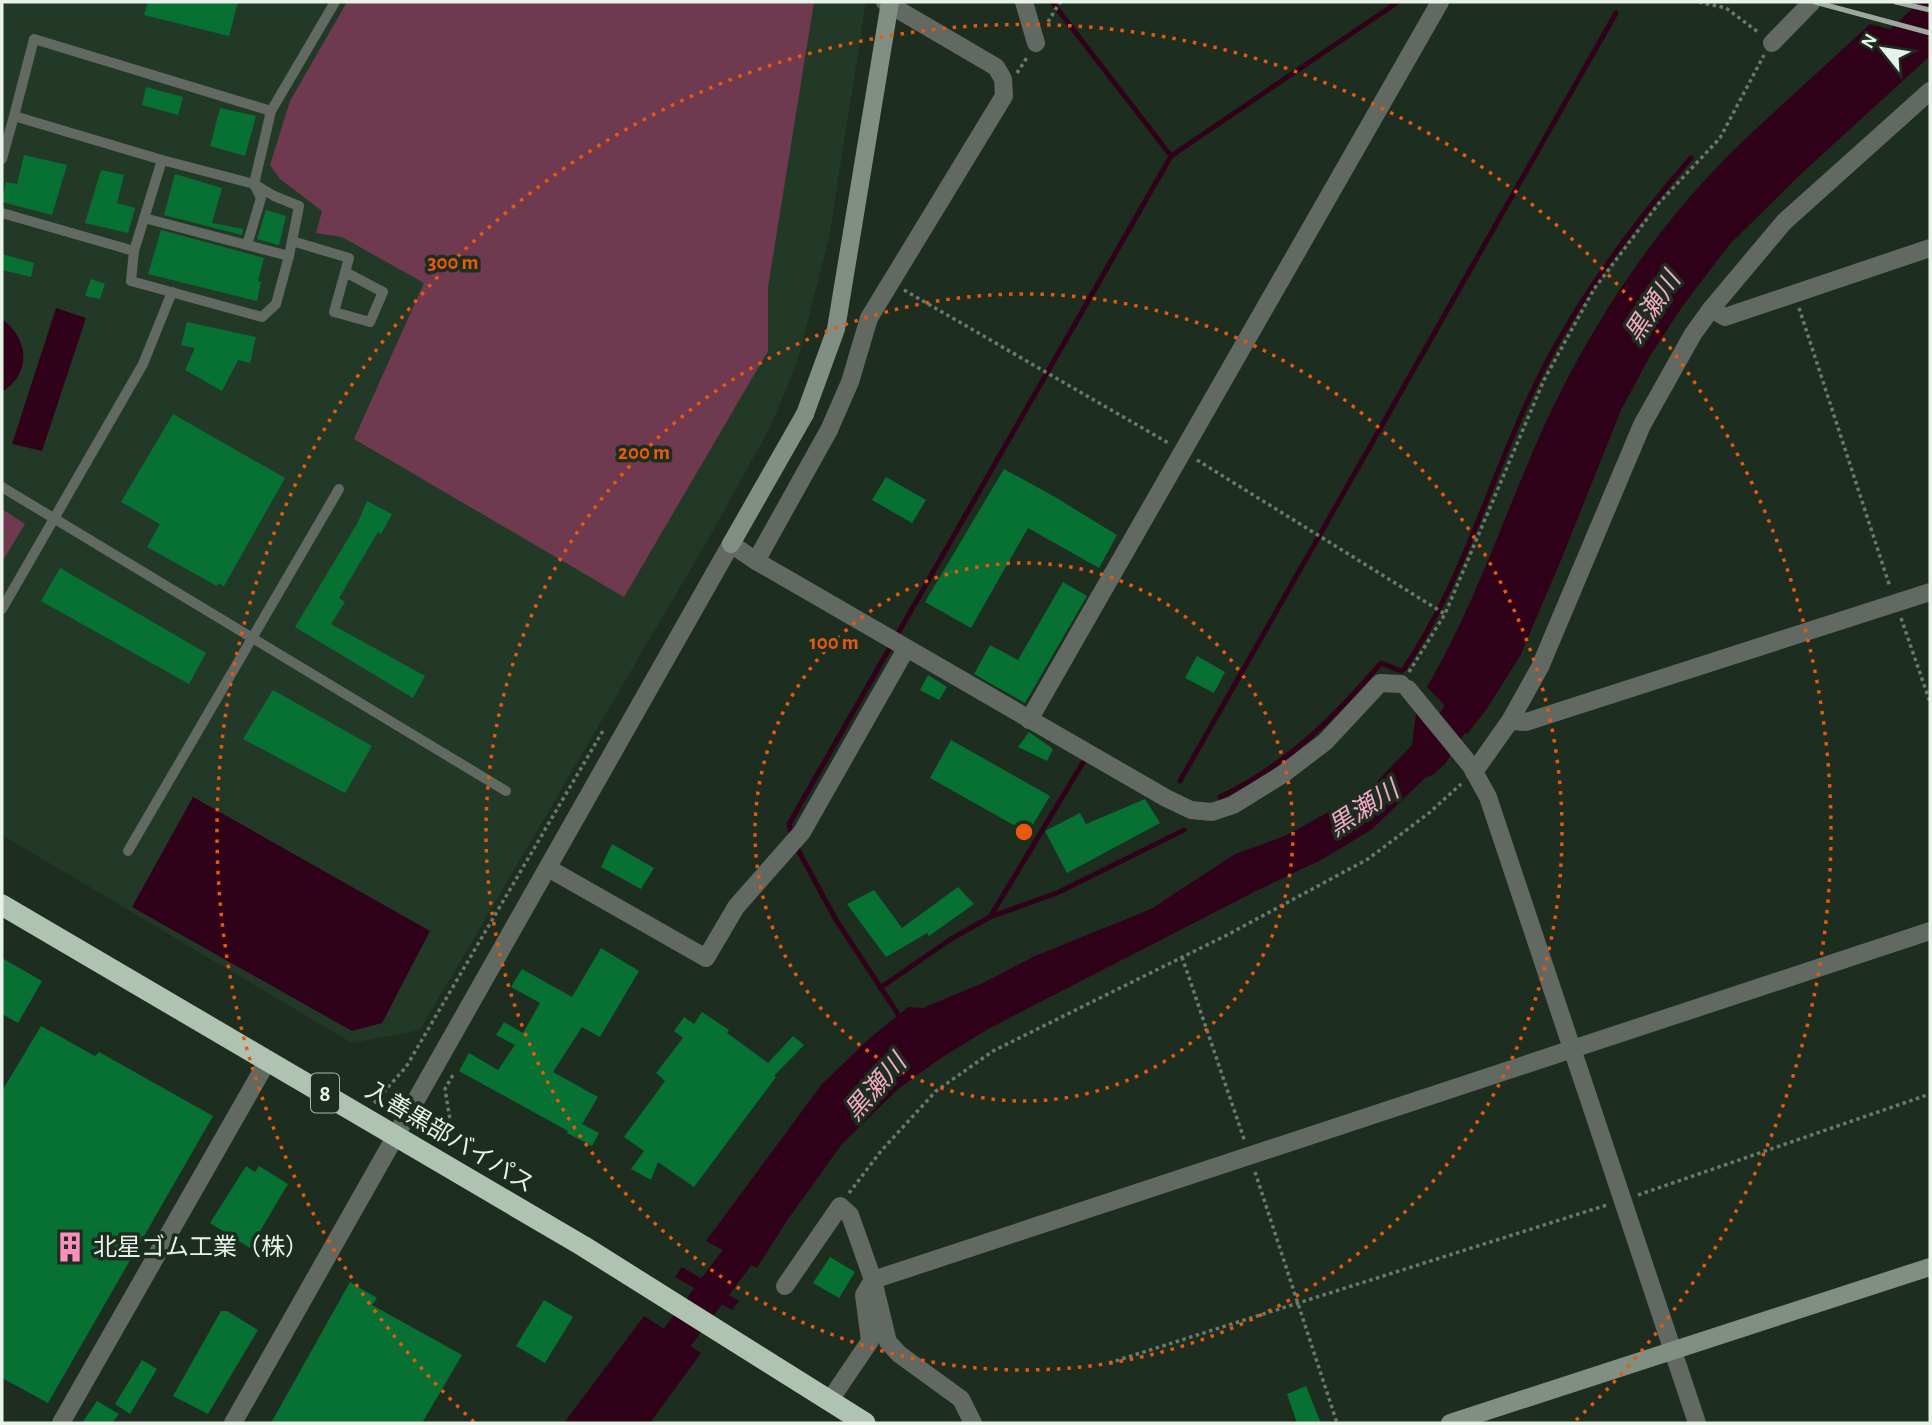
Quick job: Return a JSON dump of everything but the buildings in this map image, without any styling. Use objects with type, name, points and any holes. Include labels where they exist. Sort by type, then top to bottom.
[{"type":"highway","name":"入善黒部バイパス","points":[[2,905],[366,1117],[865,1423]]},
{"type":"street","points":[[756,561],[829,430],[850,382],[869,318],[1003,96],[1003,79],[996,68],[885,2]]},
{"type":"street","points":[[233,1423],[804,414],[836,329],[890,2]]},
{"type":"street","points":[[1024,2],[1036,43]]},
{"type":"street","points":[[1029,720],[1440,2]]},
{"type":"street","points":[[1772,43],[1812,2]]},
{"type":"street","points":[[1473,769],[1510,722],[1540,667],[1642,425],[1693,334],[1784,222],[1930,91]]},
{"type":"street","points":[[1711,309],[1725,317],[1930,248]]},
{"type":"street","points":[[731,544],[906,649],[1191,810],[1212,812],[1233,806],[1283,774],[1325,742],[1380,683],[1404,686],[1473,769],[1488,797],[1697,1423]]},
{"type":"street","points":[[1510,722],[1526,722],[1930,592]]},
{"type":"street","points":[[548,868],[706,958],[736,907],[802,832],[906,649]]},
{"type":"street","points":[[830,1400],[870,1341],[864,1295],[873,1280],[1930,931]]},
{"type":"street","points":[[61,1423],[268,1060]]},
{"type":"street","points":[[785,1286],[840,1206],[850,1215],[873,1280],[888,1342],[899,1354],[961,1399],[973,1423]]},
{"type":"street","points":[[1450,1423],[1930,1267]]},
{"type":"lane","points":[[247,245],[261,198],[254,184],[271,111],[335,2]]},
{"type":"lane","points":[[2,159],[34,39],[271,111]]},
{"type":"lane","points":[[14,116],[254,184],[299,206],[276,304],[262,317],[131,281],[134,251],[162,160]]},
{"type":"lane","points":[[2,213],[134,251]]},
{"type":"lane","points":[[144,218],[289,256]]},
{"type":"lane","points":[[292,241],[349,258],[345,272],[334,312],[370,322],[383,292],[345,272]]},
{"type":"lane","points":[[2,609],[143,364],[172,292]]},
{"type":"lane","points":[[2,487],[506,791]]},
{"type":"lane","points":[[128,851],[254,639],[339,489]]},
{"type":"path","points":[[1404,686],[1445,614],[1544,380],[1594,289],[1659,203],[1720,138],[1772,43],[1726,8],[1699,2]]},
{"type":"path","points":[[1794,293],[1930,702]]},
{"type":"path","points":[[366,1117],[378,1097],[406,1067],[610,719]]},
{"type":"path","points":[[840,1206],[880,1151],[936,1091],[993,1051],[1182,957],[1368,859],[1429,813],[1473,769]]},
{"type":"path","points":[[1182,957],[1250,1154],[1336,1423]]},
{"type":"path","points":[[1109,1363],[1623,1200],[1930,1094]]},
{"type":"shaded area","points":[[2,2],[866,2],[829,238],[797,363],[770,427],[709,538],[420,1030],[352,1043],[2,835]]},
{"type":"shaded area","points":[[347,2],[814,2],[768,287],[768,351],[624,597],[354,439],[424,283],[342,237],[316,233],[322,211],[280,179],[270,165],[290,101]]},
{"type":"shaded area","points":[[2,509],[25,524],[2,562]]},
{"type":"water","points":[[1870,24],[1930,40],[1930,56],[1803,172],[1729,245],[1682,307],[1650,356],[1621,410],[1520,656],[1486,710],[1467,734],[1427,687],[1467,610],[1552,409],[1589,339],[1646,252],[1713,171]]},
{"type":"water","points":[[56,308],[86,318],[42,451],[12,444]]},
{"type":"water","points":[[2,319],[18,336],[23,356],[18,375],[2,392]]},
{"type":"water","points":[[1416,713],[1449,755],[1371,830],[1321,860],[988,1029],[941,1058],[898,1089],[842,1144],[788,1219],[757,1268],[706,1241],[822,1084],[870,1038],[908,1007],[923,1008],[983,983],[1035,956],[1151,909],[1235,854],[1285,836],[1370,789],[1412,745]]},
{"type":"water","points":[[193,797],[430,931],[382,1023],[352,1031],[132,907]]},
{"type":"water","points":[[682,1267],[739,1301],[732,1310],[675,1277]]},
{"type":"water","points":[[644,1316],[701,1353],[650,1423],[564,1423]]},
{"type":"waterway","points":[[1052,2],[1171,156]]},
{"type":"waterway","points":[[792,837],[789,824],[1171,156],[1398,2]]},
{"type":"waterway","points":[[1180,781],[1616,13]]},
{"type":"waterway","name":"黒瀬川","points":[[1878,63],[1930,14]]},
{"type":"waterway","points":[[1220,797],[1267,770],[1308,739],[1381,663],[1401,671],[1404,669],[1459,568],[1517,425],[1549,358],[1604,268],[1691,158]]},
{"type":"waterway","name":"黒瀬川","points":[[1425,761],[1479,682]]},
{"type":"waterway","points":[[880,988],[951,939],[990,917],[1084,761]]},
{"type":"waterway","points":[[990,917],[1057,893],[1184,830]]},
{"type":"waterway","points":[[796,846],[836,920],[902,1020]]},
{"type":"waterway","name":"黒瀬川","points":[[613,1423],[763,1223]]},
{"type":"railway","points":[[1815,2],[1930,33]]},
{"type":"railway","points":[[1896,2],[1930,10]]},
{"type":"place","name":"北星ゴム工業（株）","points":[[70,1247]]}]
